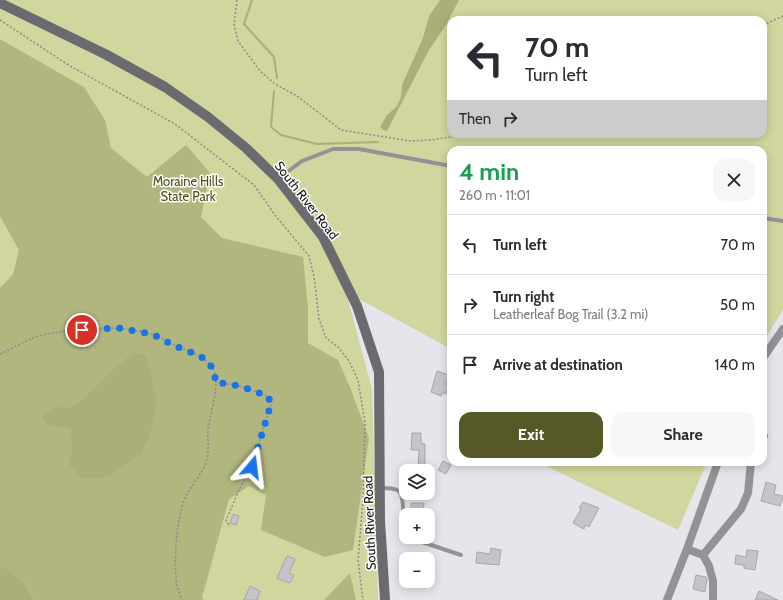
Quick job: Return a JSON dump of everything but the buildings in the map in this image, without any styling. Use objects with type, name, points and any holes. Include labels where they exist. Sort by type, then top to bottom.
[{"type":"street","name":"South River Road","points":[[0,2],[105,54],[165,86],[208,117],[246,148],[278,179],[323,237],[358,306],[379,372],[380,521],[385,600]]},
{"type":"street","points":[[767,352],[783,329]]},
{"type":"street","points":[[667,600],[717,466]]},
{"type":"street","points":[[704,555],[741,509],[748,493],[751,466]]},
{"type":"street","points":[[687,549],[704,555],[710,566],[713,581],[713,600]]},
{"type":"lane","points":[[278,179],[302,161],[333,149],[360,148],[447,165]]},
{"type":"lane","points":[[767,219],[783,221]]},
{"type":"lane","points":[[380,488],[397,490],[403,500],[403,508]]},
{"type":"lane","points":[[430,544],[461,555]]},
{"type":"path","points":[[238,0],[234,24],[238,42],[260,71],[275,84],[297,96],[341,130],[410,141],[447,137]]},
{"type":"path","points":[[767,23],[783,16]]},
{"type":"path","points":[[0,20],[70,66],[175,124],[254,185],[275,215],[309,256],[314,277],[319,319],[326,338],[338,347],[349,360],[358,380],[365,422],[363,500],[358,560],[363,600]]},
{"type":"path","points":[[0,354],[35,337],[46,334],[94,329],[128,329],[152,334],[208,361],[215,373],[215,382],[208,428],[207,460],[202,472],[186,495],[180,517],[175,567],[177,584],[182,600]]},
{"type":"path","points":[[215,382],[254,391],[268,396],[271,404],[252,467],[240,488],[226,520],[230,527]]},
{"type":"green space","name":"Moraine Hills State Park","points":[[0,0],[783,0],[783,310],[767,336],[767,146],[447,146],[447,347],[346,292],[372,389],[378,600],[0,600]]},
{"type":"green space","points":[[0,39],[84,87],[105,120],[111,148],[147,177],[186,145],[210,173],[201,217],[222,238],[303,257],[308,308],[308,343],[338,360],[369,438],[353,550],[325,557],[261,530],[266,495],[249,486],[229,499],[202,598],[204,600],[33,600],[24,582],[0,565],[0,288],[13,274],[19,250],[0,216]]},
{"type":"green space","points":[[546,466],[705,466],[678,530]]},
{"type":"green space","points":[[350,573],[356,600],[324,600],[325,599]]},
{"type":"shaded area","points":[[440,0],[459,0],[451,16],[447,16],[446,25],[429,50],[387,131],[383,130],[380,127],[387,115],[397,106],[401,97],[402,85],[423,38],[429,16]]},
{"type":"shaded area","points":[[133,353],[146,356],[157,400],[150,436],[140,455],[108,477],[82,479],[69,464],[72,451],[71,429],[47,424],[42,416],[56,406],[66,409],[79,403],[118,365]]},
{"type":"shaded area","points":[[0,565],[24,582],[33,600],[0,600]]},
{"type":"waterway","points":[[252,0],[244,24],[274,57],[277,78]]},
{"type":"waterway","points":[[274,91],[271,127],[281,135],[317,144],[378,142]]},
{"type":"route","points":[[82,330],[118,328],[152,334],[208,361],[215,373],[215,382],[240,386],[268,396],[271,404],[252,467]]}]
